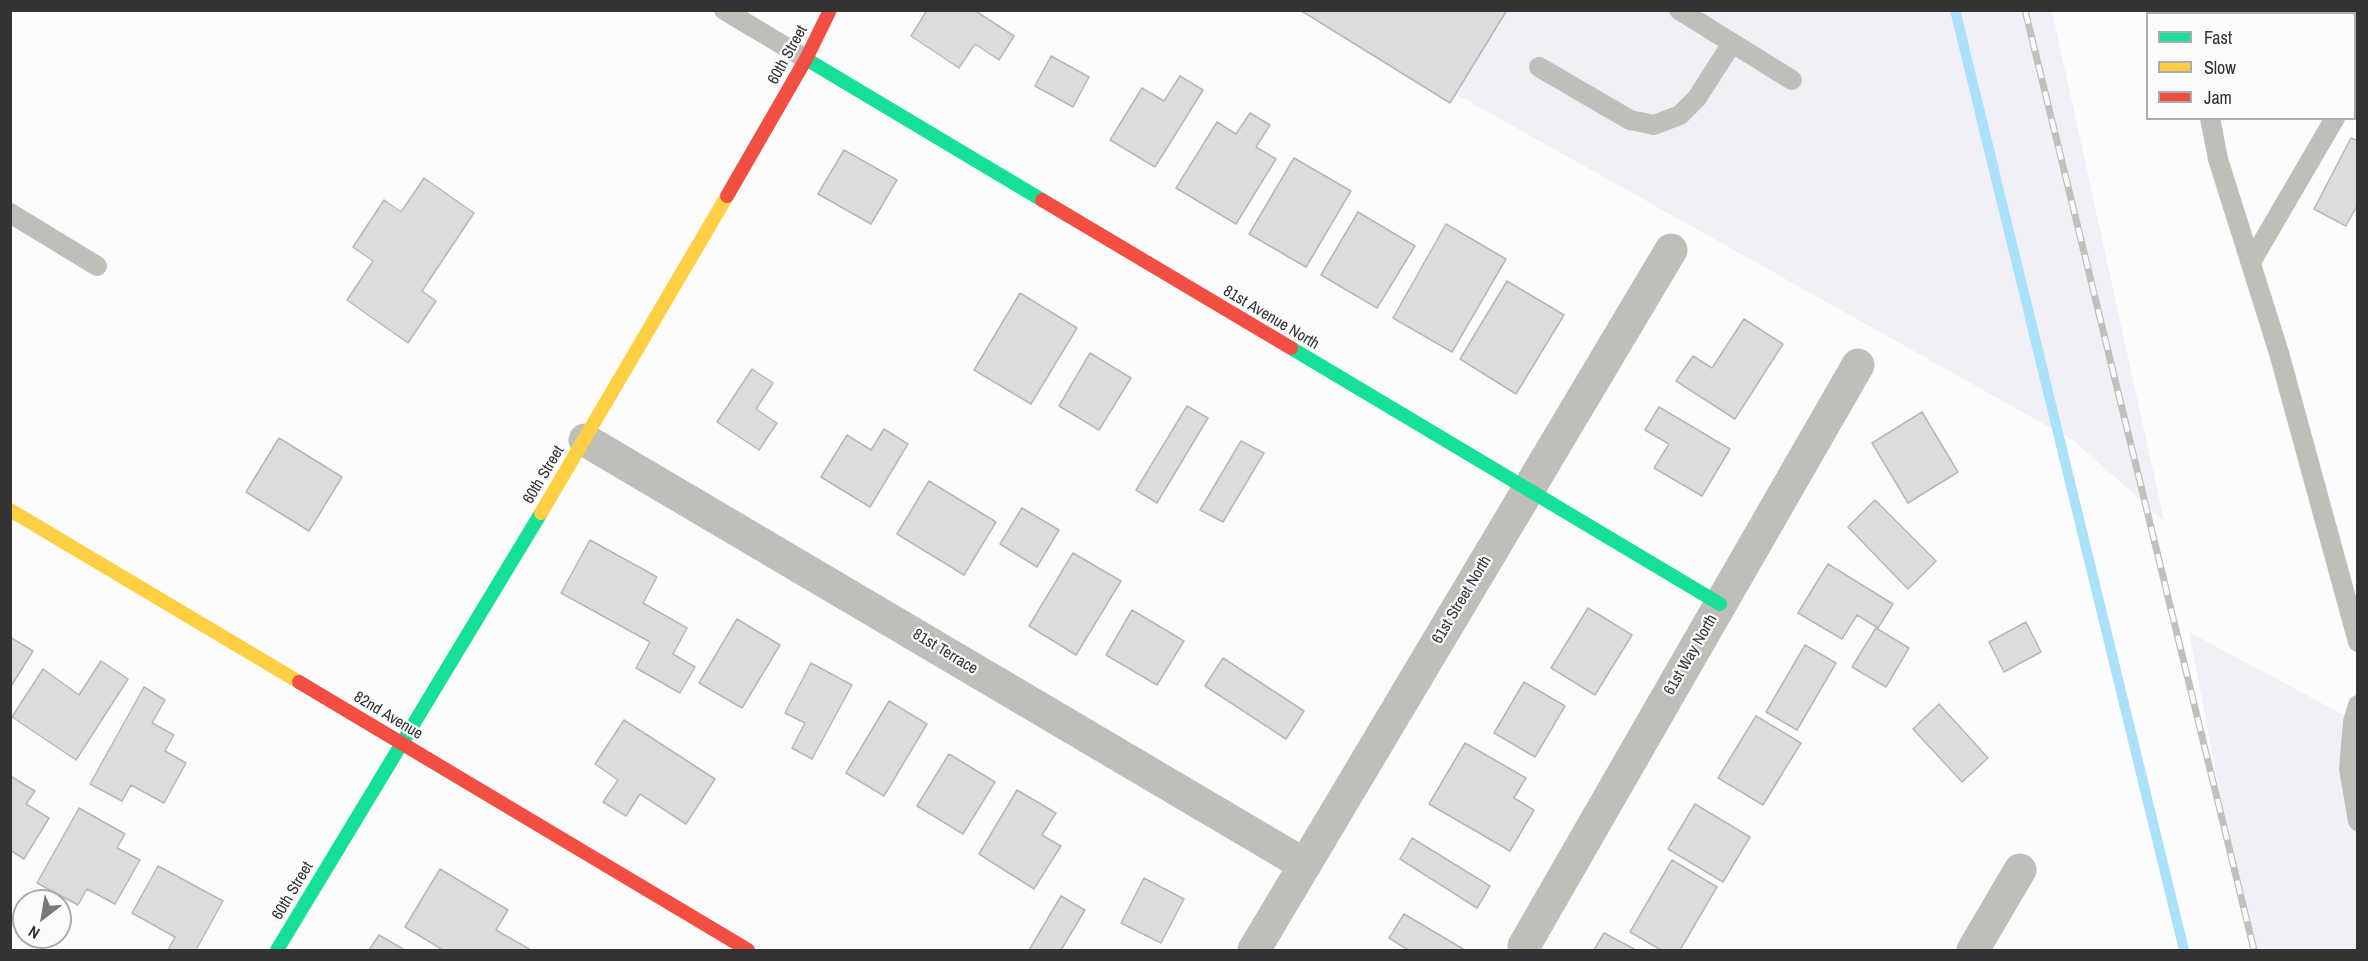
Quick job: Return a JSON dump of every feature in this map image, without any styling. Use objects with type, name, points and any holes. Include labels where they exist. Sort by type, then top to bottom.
[{"type":"street","name":"60th Street","points":[[277,951],[585,440],[806,59],[830,10]]},
{"type":"street","name":"81st Avenue North","points":[[806,59],[1720,604]]},
{"type":"street","name":"61st Street North","points":[[1254,951],[1671,250]]},
{"type":"street","name":"61st Way North","points":[[1524,946],[1858,364]]},
{"type":"street","name":"81st Terrace","points":[[585,440],[1305,865]]},
{"type":"street","name":"82nd Avenue","points":[[10,510],[748,951]]},
{"type":"street","points":[[1973,951],[2020,870]]},
{"type":"lane","points":[[724,10],[806,59]]},
{"type":"lane","points":[[1679,10],[1792,80]]},
{"type":"lane","points":[[1539,67],[1630,120],[1654,125],[1680,115],[1697,98],[1732,43]]},
{"type":"lane","points":[[2210,120],[2218,159],[2279,353],[2358,642]]},
{"type":"lane","points":[[2251,262],[2334,120]]},
{"type":"lane","points":[[10,213],[97,266]]},
{"type":"lane","points":[[2358,705],[2353,722],[2349,770],[2358,821]]},
{"type":"shaded area","points":[[1308,11],[2052,11],[2164,521],[2074,441]]},
{"type":"shaded area","points":[[2189,632],[2357,722],[2357,950],[2250,950]]},
{"type":"building","points":[[927,10],[974,10],[1014,36],[999,60],[975,44],[959,68],[911,36]]},
{"type":"building","points":[[1300,10],[1507,10],[1450,103]]},
{"type":"building","points":[[1051,56],[1089,77],[1073,107],[1035,86]]},
{"type":"building","points":[[1180,76],[1203,90],[1155,167],[1110,140],[1142,88],[1164,101]]},
{"type":"building","points":[[1250,113],[1270,125],[1256,147],[1276,159],[1236,224],[1176,188],[1217,122],[1236,134]]},
{"type":"building","points":[[2351,138],[2358,141],[2358,204],[2346,226],[2314,209]]},
{"type":"building","points":[[844,150],[897,180],[871,224],[818,194]]},
{"type":"building","points":[[1294,158],[1351,191],[1306,267],[1249,234]]},
{"type":"building","points":[[424,178],[474,213],[422,291],[436,301],[408,343],[347,300],[373,261],[353,247],[384,200],[401,212]]},
{"type":"building","points":[[1358,212],[1415,246],[1377,308],[1321,275]]},
{"type":"building","points":[[1446,224],[1506,259],[1452,352],[1393,318]]},
{"type":"building","points":[[1507,281],[1564,315],[1516,394],[1460,359]]},
{"type":"building","points":[[1020,293],[1077,328],[1031,404],[974,370]]},
{"type":"building","points":[[1744,319],[1783,344],[1735,419],[1676,381],[1693,356],[1712,368]]},
{"type":"building","points":[[1090,353],[1131,378],[1099,430],[1059,406]]},
{"type":"building","points":[[752,369],[773,383],[756,409],[777,423],[759,450],[717,422]]},
{"type":"building","points":[[1187,406],[1208,418],[1157,503],[1136,490]]},
{"type":"building","points":[[1659,407],[1730,449],[1702,496],[1654,468],[1669,444],[1645,430]]},
{"type":"building","points":[[1922,412],[1958,472],[1908,503],[1872,443]]},
{"type":"building","points":[[884,429],[908,444],[870,507],[821,477],[847,435],[871,450]]},
{"type":"building","points":[[279,438],[342,477],[309,531],[246,492]]},
{"type":"building","points":[[1241,441],[1264,453],[1223,522],[1200,510]]},
{"type":"building","points":[[929,481],[996,522],[964,575],[897,534]]},
{"type":"building","points":[[1875,500],[1936,561],[1908,589],[1848,527]]},
{"type":"building","points":[[1022,508],[1059,530],[1037,567],[1000,544]]},
{"type":"building","points":[[590,540],[657,577],[643,603],[687,628],[673,654],[695,667],[680,693],[636,668],[650,642],[561,593]]},
{"type":"building","points":[[1073,553],[1121,581],[1076,655],[1029,626]]},
{"type":"building","points":[[1828,564],[1893,604],[1878,628],[1857,615],[1842,639],[1798,613]]},
{"type":"building","points":[[1588,608],[1632,635],[1595,695],[1551,668]]},
{"type":"building","points":[[1132,610],[1184,641],[1157,685],[1106,655]]},
{"type":"building","points":[[737,619],[780,645],[742,708],[699,683]]},
{"type":"building","points":[[2026,622],[2041,652],[2004,672],[1989,642]]},
{"type":"building","points":[[1876,628],[1909,648],[1886,687],[1852,667]]},
{"type":"building","points":[[10,637],[33,651],[10,688]]},
{"type":"building","points":[[1805,645],[1836,663],[1797,730],[1766,712]]},
{"type":"building","points":[[1223,658],[1304,711],[1286,739],[1205,686]]},
{"type":"building","points":[[101,661],[128,679],[76,760],[12,717],[43,669],[79,695]]},
{"type":"building","points":[[811,663],[852,685],[812,759],[792,748],[805,723],[785,713]]},
{"type":"building","points":[[1524,682],[1565,706],[1535,757],[1494,733]]},
{"type":"building","points":[[144,687],[165,700],[152,723],[174,735],[165,751],[186,763],[164,803],[131,785],[122,801],[90,784]]},
{"type":"building","points":[[889,701],[927,724],[884,796],[846,773]]},
{"type":"building","points":[[1939,704],[1988,758],[1962,782],[1913,729]]},
{"type":"building","points":[[1756,716],[1801,743],[1763,805],[1718,778]]},
{"type":"building","points":[[624,720],[715,779],[686,824],[640,794],[626,816],[603,802],[618,780],[595,764]]},
{"type":"building","points":[[1465,743],[1526,778],[1514,798],[1534,810],[1510,851],[1429,804]]},
{"type":"building","points":[[949,754],[995,782],[963,834],[917,806]]},
{"type":"building","points":[[10,776],[35,791],[26,804],[49,818],[24,859],[10,850]]},
{"type":"building","points":[[1017,790],[1056,813],[1042,835],[1061,846],[1034,889],[979,854]]},
{"type":"building","points":[[1695,804],[1750,837],[1723,882],[1668,849]]},
{"type":"building","points":[[79,808],[125,834],[117,848],[140,860],[115,904],[87,889],[78,905],[72,902],[72,889],[48,889],[37,883]]},
{"type":"building","points":[[1412,838],[1490,886],[1477,908],[1400,859]]},
{"type":"building","points":[[1672,860],[1717,887],[1680,950],[1661,950],[1630,932]]},
{"type":"building","points":[[158,866],[223,901],[196,950],[168,950],[175,937],[132,913]]},
{"type":"building","points":[[440,869],[508,910],[496,930],[531,950],[443,950],[405,927]]},
{"type":"building","points":[[1144,878],[1184,899],[1161,943],[1121,923]]},
{"type":"building","points":[[1061,896],[1085,910],[1061,950],[1029,950]]},
{"type":"building","points":[[1404,914],[1465,950],[1408,950],[1389,938]]},
{"type":"building","points":[[1604,933],[1636,950],[1594,950]]},
{"type":"building","points":[[379,935],[405,950],[369,950]]},
{"type":"waterway","points":[[1955,10],[2184,950]]},
{"type":"railway","points":[[2025,10],[2254,950]]},
{"type":"traffic: fast","points":[[806,59],[1042,200]]},
{"type":"traffic: fast","points":[[1291,348],[1720,604]]},
{"type":"traffic: fast","points":[[277,950],[541,513]]},
{"type":"traffic: slow","points":[[541,513],[727,196]]},
{"type":"traffic: slow","points":[[10,510],[299,682]]},
{"type":"traffic: jam","points":[[727,196],[806,59],[830,10]]},
{"type":"traffic: jam","points":[[1042,200],[1291,348]]},
{"type":"traffic: jam","points":[[299,682],[748,950]]}]
